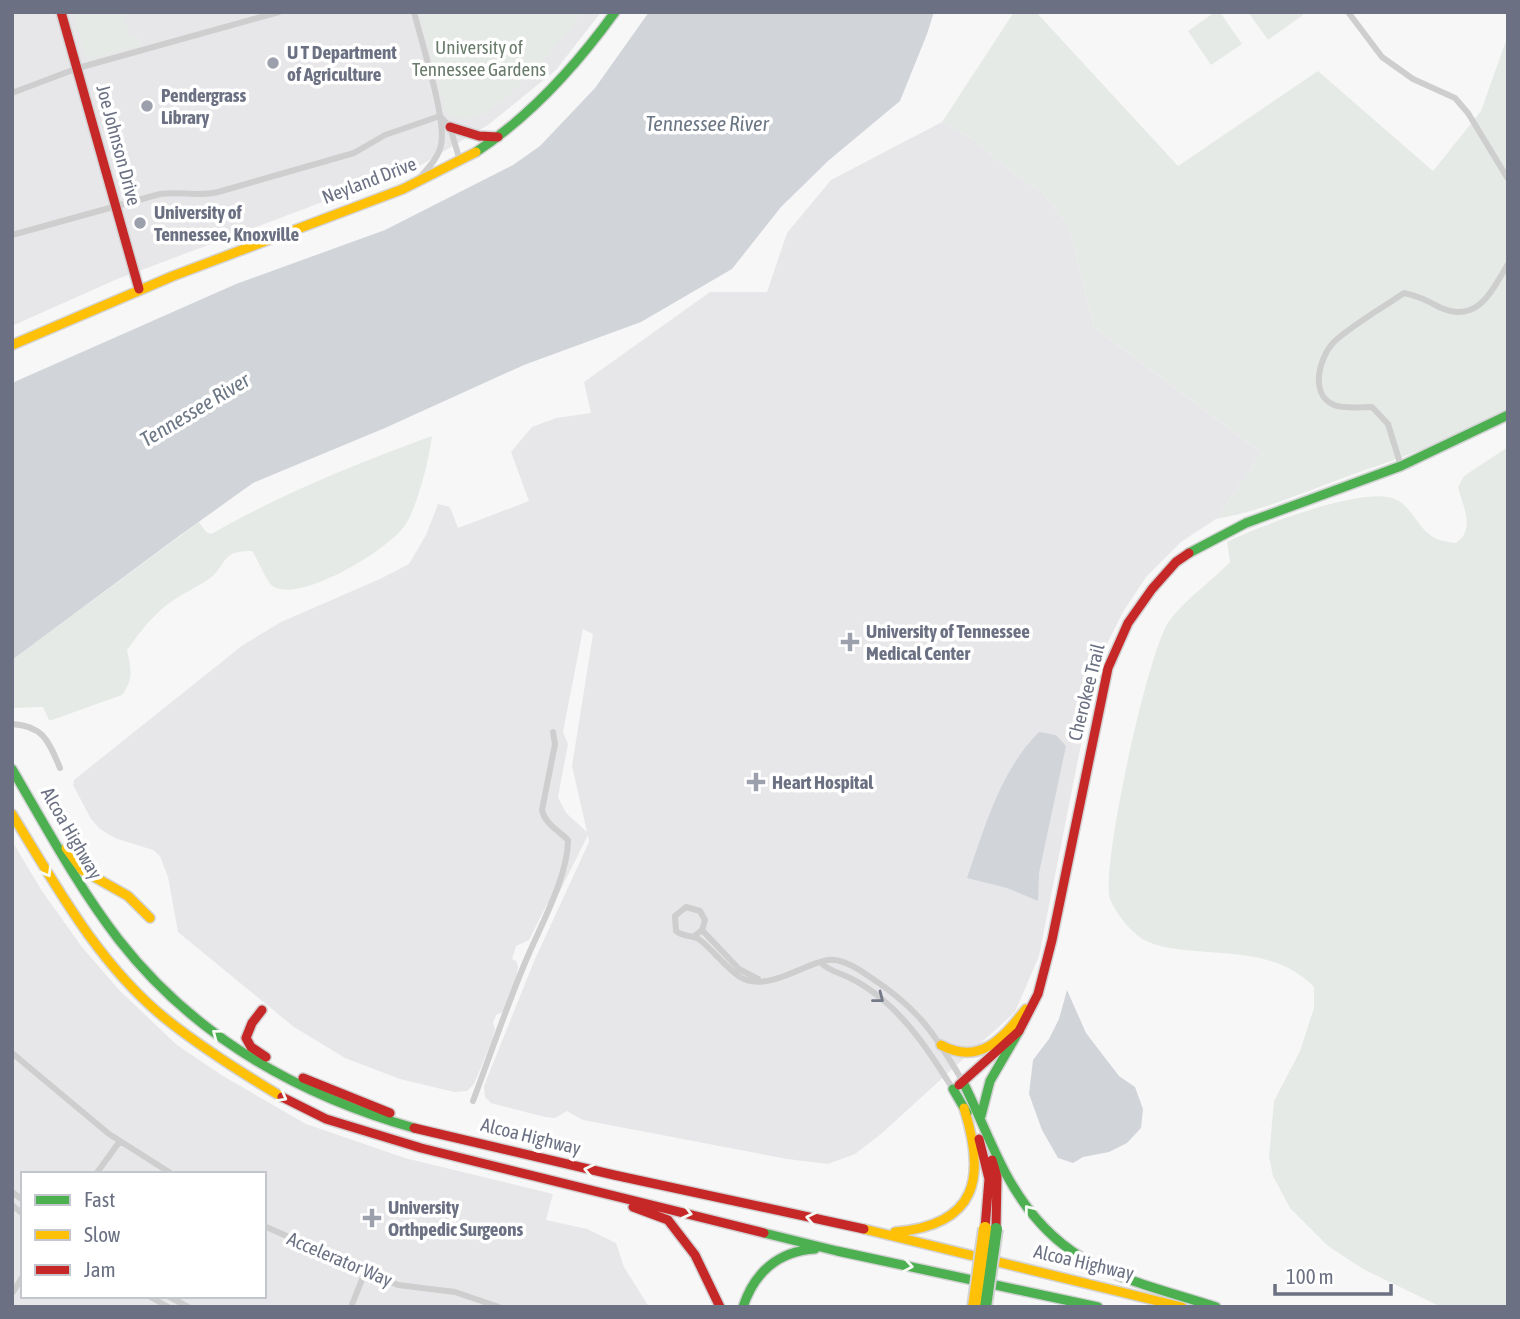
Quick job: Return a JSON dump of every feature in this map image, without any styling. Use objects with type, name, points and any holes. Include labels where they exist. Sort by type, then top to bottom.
[{"type":"main road","name":"Joe Johnson Drive","points":[[61,12],[139,289]]},
{"type":"main road","name":"Neyland Drive","points":[[12,345],[139,289],[414,185],[460,161],[498,137],[551,92],[584,56],[615,12]]},
{"type":"main road","points":[[450,127],[479,136],[498,137]]},
{"type":"main road","name":"Cherokee Trail","points":[[958,1086],[1019,1031],[1038,994],[1052,940],[1108,668],[1138,607],[1177,562],[1201,545],[1246,523],[1401,466],[1508,415]]},
{"type":"main road","name":"Alcoa Highway","points":[[12,769],[88,900],[128,953],[166,993],[241,1052],[308,1088],[374,1116],[436,1132],[633,1180],[1119,1289],[1182,1307]]},
{"type":"main road","points":[[20,783],[32,790],[67,850],[82,870],[128,895],[150,918]]},
{"type":"main road","name":"Alcoa Highway","points":[[12,814],[77,920],[106,957],[165,1018],[272,1091],[326,1119],[421,1148],[836,1251],[964,1276],[1098,1307]]},
{"type":"main road","points":[[941,1045],[960,1055],[981,1051],[1017,1021],[1038,994]]},
{"type":"main road","points":[[262,1010],[252,1023],[246,1038],[247,1043],[260,1054],[302,1077],[436,1132]]},
{"type":"main road","points":[[974,1307],[998,1177],[981,1116],[983,1095],[991,1074],[1019,1031]]},
{"type":"main road","points":[[877,1233],[906,1232],[934,1226],[955,1212],[970,1190],[976,1169],[975,1147],[958,1086]]},
{"type":"main road","points":[[958,1086],[981,1116],[1005,1172],[1019,1196],[1054,1238],[1070,1252],[1112,1274],[1216,1307]]},
{"type":"main road","points":[[964,1108],[974,1125],[989,1180],[990,1229],[985,1307]]},
{"type":"main road","points":[[502,1168],[617,1201],[668,1220],[695,1255],[720,1307]]},
{"type":"main road","points":[[743,1307],[746,1295],[758,1275],[780,1257],[804,1249],[836,1251]]},
{"type":"street","points":[[12,93],[78,68],[279,12]]},
{"type":"street","points":[[414,12],[440,117],[441,148],[414,185]]},
{"type":"street","points":[[1348,12],[1382,57],[1413,79],[1455,98],[1468,113],[1508,179]]},
{"type":"street","points":[[440,117],[450,127],[460,161]]},
{"type":"street","points":[[12,235],[165,193],[196,195],[218,192],[354,153],[385,135],[440,117]]},
{"type":"street","points":[[1401,466],[1388,424],[1373,407],[1335,406],[1327,400],[1318,381],[1319,367],[1334,341],[1404,293],[1420,296],[1452,312],[1468,312],[1478,308],[1493,290],[1508,264]]},
{"type":"street","points":[[12,724],[33,728],[44,735],[60,768]]},
{"type":"street","points":[[473,1101],[526,960],[548,915],[567,858],[568,840],[551,827],[542,810],[555,744],[553,732]]},
{"type":"street","points":[[693,937],[702,930],[705,920],[700,911],[691,906],[682,908],[675,916],[674,926],[680,934],[693,937],[698,938],[742,978],[750,981],[781,977],[828,960],[850,965],[897,994],[919,1016],[941,1045],[958,1086]]},
{"type":"street","points":[[702,930],[739,969],[760,980]]},
{"type":"street","points":[[821,963],[826,968],[851,978],[881,999],[907,1023],[958,1086]]},
{"type":"street","points":[[12,1053],[120,1141],[169,1172]]},
{"type":"street","points":[[97,1172],[120,1141]]},
{"type":"street","name":"Accelerator Way","points":[[266,1227],[398,1285],[455,1292],[499,1307]]},
{"type":"street","points":[[351,1307],[365,1272]]},
{"type":"street","points":[[152,1298],[168,1307]]},
{"type":"street","points":[[172,1298],[188,1307]]},
{"type":"shaded area","name":"University of Tennessee, Knoxville","points":[[12,12],[601,12],[556,70],[488,125],[421,165],[115,280],[12,326]]},
{"type":"shaded area","name":"University of Tennessee Medical Center","points":[[942,122],[971,138],[1012,172],[1043,193],[1069,226],[1094,327],[1262,453],[1216,519],[1181,542],[1146,577],[1123,612],[1104,650],[1090,699],[1039,956],[1015,1012],[881,1134],[855,1154],[828,1164],[787,1159],[583,1120],[567,1111],[555,1118],[545,1117],[491,1103],[485,1097],[484,1086],[535,959],[589,842],[588,835],[554,903],[547,904],[529,940],[516,946],[512,959],[518,966],[517,976],[503,1012],[496,1015],[491,1043],[474,1084],[467,1091],[454,1092],[400,1079],[345,1058],[294,1027],[178,932],[168,877],[160,856],[153,850],[115,838],[100,829],[91,819],[73,785],[74,780],[243,645],[281,622],[409,564],[426,535],[438,504],[450,507],[458,528],[529,501],[511,452],[532,427],[556,418],[591,413],[584,382],[710,292],[767,292],[787,233],[831,180]],"holes":[[[583,629],[593,634],[572,766],[587,832],[566,813],[558,797],[568,744],[563,732]]]},
{"type":"shaded area","points":[[12,841],[42,891],[82,947],[120,991],[177,1045],[223,1076],[306,1124],[405,1158],[553,1194],[546,1220],[587,1229],[616,1243],[624,1267],[649,1307],[12,1307]]},
{"type":"green space","points":[[70,12],[123,12],[130,37],[139,36],[141,45],[88,59],[74,14]]},
{"type":"green space","name":"University of Tennessee Gardens","points":[[420,12],[583,12],[548,55],[516,88],[485,113],[468,118],[451,117],[446,111]]},
{"type":"green space","points":[[1014,12],[1036,12],[1178,166],[1318,71],[1433,171],[1481,111],[1508,35],[1508,408],[1452,437],[1413,453],[1269,505],[1216,519],[1262,453],[1094,327],[1069,226],[1043,193],[1012,172],[971,138],[942,122]]},
{"type":"green space","points":[[1215,12],[1220,12],[1242,44],[1211,65],[1188,31]]},
{"type":"green space","points":[[1248,12],[1301,12],[1303,15],[1268,40]]},
{"type":"green space","points":[[432,436],[415,505],[406,524],[383,547],[365,559],[324,580],[287,590],[271,585],[252,551],[234,553],[209,579],[163,608],[139,634],[127,650],[130,673],[122,695],[52,720],[49,720],[43,707],[12,708],[12,660],[199,522],[206,532],[211,534],[319,481]]},
{"type":"green space","points":[[1508,447],[1508,1307],[1441,1307],[1363,1269],[1328,1246],[1290,1208],[1273,1176],[1269,1157],[1274,1101],[1300,1051],[1314,1008],[1314,987],[1300,975],[1270,961],[1237,954],[1175,949],[1144,940],[1116,911],[1110,899],[1109,879],[1112,846],[1128,758],[1160,639],[1176,613],[1230,562],[1227,542],[1309,510],[1356,498],[1376,496],[1399,501],[1429,534],[1440,540],[1456,543],[1462,537],[1467,524],[1458,487],[1464,476]]},
{"type":"water","name":"Tennessee River","points":[[649,12],[934,12],[900,101],[828,161],[781,207],[732,269],[641,322],[524,365],[385,428],[253,483],[12,660],[12,383],[236,284],[385,230],[513,165],[540,146],[595,88]]},
{"type":"water","points":[[1039,732],[1056,735],[1066,746],[1039,873],[1038,901],[1007,888],[967,878],[995,800],[1025,747]]},
{"type":"water","points":[[1067,990],[1086,1033],[1119,1076],[1135,1087],[1143,1109],[1141,1128],[1127,1143],[1109,1152],[1083,1157],[1073,1163],[1058,1158],[1042,1130],[1029,1094],[1033,1060],[1049,1039],[1059,1019]]},
{"type":"traffic: fast","points":[[476,152],[516,122],[552,88],[615,12]]},
{"type":"traffic: fast","points":[[1189,553],[1246,523],[1401,466],[1508,415]]},
{"type":"traffic: fast","points":[[12,769],[104,920],[148,974],[180,1005],[251,1058],[289,1079],[330,1098],[414,1128]]},
{"type":"traffic: fast","points":[[981,1116],[990,1081],[1019,1031]]},
{"type":"traffic: fast","points":[[963,1082],[1006,1174],[1026,1206],[1047,1231],[1070,1250],[1095,1265],[1122,1277],[1216,1307]]},
{"type":"traffic: fast","points":[[953,1089],[967,1113]]},
{"type":"traffic: fast","points":[[985,1307],[996,1229]]},
{"type":"traffic: fast","points":[[764,1233],[1098,1307]]},
{"type":"traffic: fast","points":[[743,1307],[754,1284],[769,1266],[790,1254],[815,1249]]},
{"type":"traffic: slow","points":[[12,345],[173,276],[403,189],[476,152]]},
{"type":"traffic: slow","points":[[12,814],[80,923],[142,998],[194,1040],[282,1097]]},
{"type":"traffic: slow","points":[[66,848],[82,870],[128,896],[150,918]]},
{"type":"traffic: slow","points":[[941,1045],[955,1051],[968,1052],[990,1046],[1026,1009]]},
{"type":"traffic: slow","points":[[895,1232],[923,1227],[944,1219],[959,1208],[969,1193],[974,1176],[974,1156],[964,1108]]},
{"type":"traffic: slow","points":[[974,1307],[985,1228]]},
{"type":"traffic: slow","points":[[864,1229],[1182,1307]]},
{"type":"traffic: jam","points":[[61,12],[139,289]]},
{"type":"traffic: jam","points":[[450,127],[479,136],[498,137]]},
{"type":"traffic: jam","points":[[959,1085],[1019,1031],[1038,994],[1052,940],[1108,668],[1128,623],[1152,589],[1176,562],[1189,553]]},
{"type":"traffic: jam","points":[[262,1010],[252,1023],[246,1038],[251,1047],[266,1057]]},
{"type":"traffic: jam","points":[[303,1078],[390,1113]]},
{"type":"traffic: jam","points":[[282,1097],[326,1119],[421,1148],[764,1233]]},
{"type":"traffic: jam","points":[[414,1128],[864,1229]]},
{"type":"traffic: jam","points":[[979,1139],[989,1179],[985,1228]]},
{"type":"traffic: jam","points":[[992,1160],[997,1177],[996,1229]]},
{"type":"traffic: jam","points":[[633,1207],[668,1220],[695,1255],[720,1307]]},
{"type":"place","name":"U T Department of Agriculture","points":[[273,63]]},
{"type":"place","name":"Pendergrass Library","points":[[147,106]]},
{"type":"place","name":"University of Tennessee, Knoxville","points":[[140,223]]},
{"type":"place","name":"University of Tennessee Medical Center","points":[[850,642]]},
{"type":"place","name":"Heart Hospital","points":[[756,782]]},
{"type":"place","name":"University Orthpedic Surgeons","points":[[372,1218]]}]
